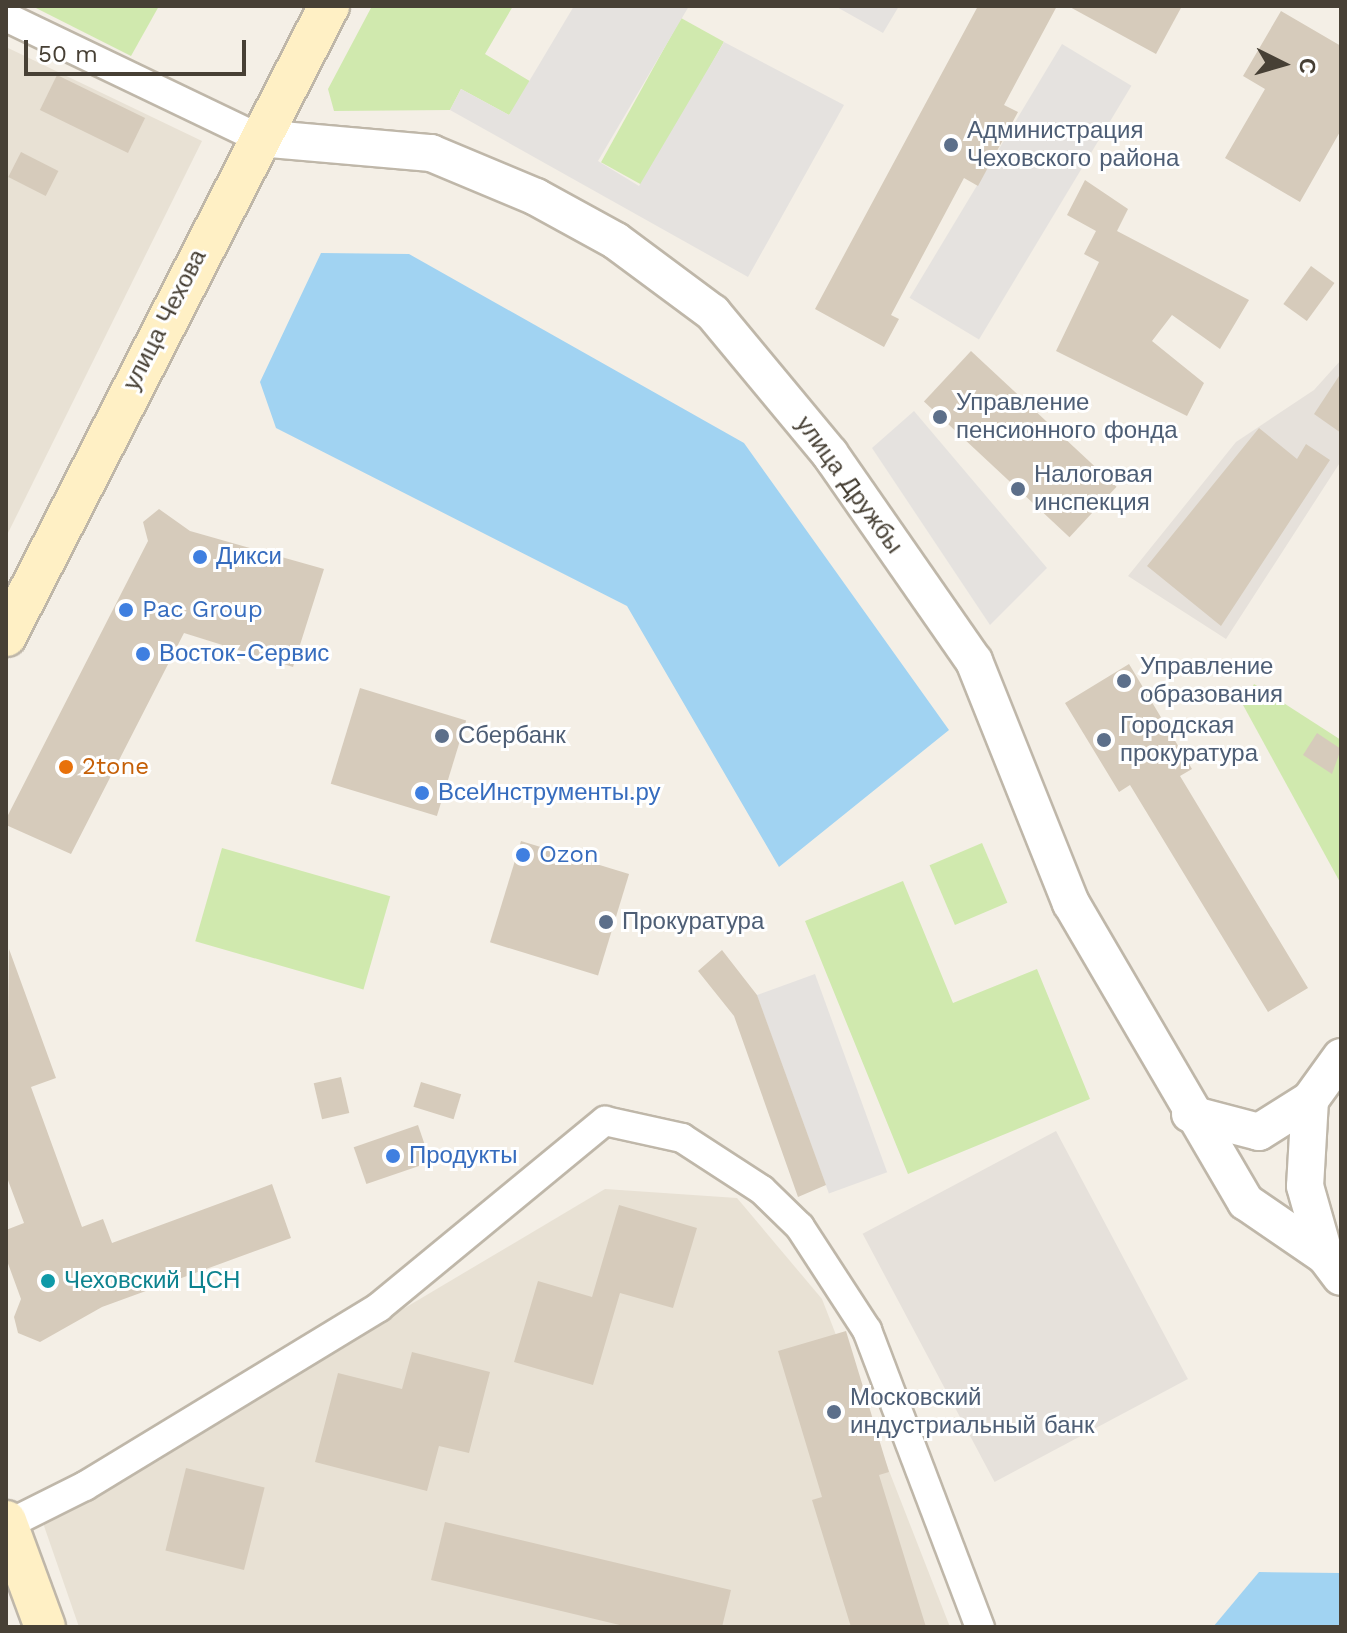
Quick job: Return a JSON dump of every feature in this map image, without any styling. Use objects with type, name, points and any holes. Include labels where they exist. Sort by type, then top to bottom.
[{"type":"main road","name":"улица Чехова","points":[[6,636],[329,6]]},
{"type":"main road","points":[[7,1523],[45,1627]]},
{"type":"street","points":[[6,17],[259,138]]},
{"type":"street","name":"улица Дружбы","points":[[259,138],[431,153],[536,197],[616,241],[713,313],[830,454],[974,661],[1071,903],[1190,1114],[1246,1202],[1333,1267]]},
{"type":"street","points":[[1190,1114],[1259,1132],[1310,1100],[1341,1057]]},
{"type":"street","name":"улица Дружбы","points":[[1310,1100],[1305,1186],[1333,1267]]},
{"type":"street","points":[[7,1523],[85,1486],[379,1307],[605,1121],[682,1138],[762,1190],[800,1227],[867,1330],[980,1627]]},
{"type":"shaded area","points":[[574,6],[689,6],[598,161],[639,186],[724,42],[844,105],[748,277],[450,110],[461,89],[509,115]]},
{"type":"shaded area","points":[[835,6],[899,6],[883,33]]},
{"type":"shaded area","points":[[1062,44],[1131,86],[979,339],[910,298]]},
{"type":"shaded area","points":[[6,47],[202,141],[6,537]]},
{"type":"shaded area","points":[[1341,360],[1341,461],[1226,639],[1128,576],[1236,442],[1314,390]]},
{"type":"shaded area","points":[[914,411],[1047,568],[990,625],[872,448]]},
{"type":"shaded area","points":[[815,974],[887,1172],[829,1193],[757,995]]},
{"type":"shaded area","points":[[1056,1131],[1188,1379],[995,1482],[863,1234]]},
{"type":"shaded area","points":[[605,1189],[737,1198],[822,1299],[950,1627],[79,1627],[43,1523]]},
{"type":"green space","points":[[32,6],[159,6],[131,56]]},
{"type":"green space","points":[[372,6],[513,6],[485,54],[533,83],[509,115],[461,89],[450,110],[334,111],[328,89]]},
{"type":"green space","points":[[681,18],[724,42],[644,186],[601,162]]},
{"type":"green space","points":[[1254,684],[1341,740],[1341,884],[1243,705]]},
{"type":"green space","points":[[982,843],[1007,903],[955,925],[930,865]]},
{"type":"green space","points":[[222,848],[390,896],[363,989],[195,941]]},
{"type":"green space","points":[[903,881],[953,1003],[1037,969],[1090,1099],[908,1174],[805,921]]},
{"type":"water","points":[[321,253],[409,254],[744,443],[949,730],[779,867],[627,606],[276,428],[260,382]]},
{"type":"water","points":[[1259,1572],[1341,1573],[1341,1627],[1213,1627]]},
{"type":"building","name":"Администрация Чеховского района","points":[[978,6],[1057,6],[1004,105],[1018,112],[978,186],[964,178],[891,315],[899,319],[884,347],[815,309]]},
{"type":"building","points":[[1068,6],[1182,6],[1156,54]]},
{"type":"building","points":[[1281,11],[1341,46],[1341,130],[1300,202],[1225,158],[1265,89],[1243,76]]},
{"type":"building","points":[[57,75],[145,118],[128,153],[40,110]]},
{"type":"building","points":[[21,152],[58,171],[46,196],[8,177]]},
{"type":"building","points":[[1085,180],[1128,209],[1117,231],[1249,300],[1220,349],[1172,315],[1152,341],[1204,383],[1187,416],[1056,351],[1099,262],[1084,254],[1096,231],[1067,215]]},
{"type":"building","points":[[1311,266],[1334,283],[1307,321],[1283,304]]},
{"type":"building","points":[[971,351],[1117,487],[1069,537],[924,401]]},
{"type":"building","points":[[1341,373],[1341,433],[1314,414]]},
{"type":"building","points":[[1259,428],[1297,459],[1306,444],[1330,460],[1221,626],[1147,566]]},
{"type":"building","points":[[159,509],[190,531],[324,569],[293,667],[184,633],[71,854],[6,825],[6,819],[148,541],[143,522]]},
{"type":"building","points":[[1129,664],[1192,769],[1180,776],[1308,988],[1268,1012],[1130,785],[1119,792],[1065,703]]},
{"type":"building","points":[[360,688],[466,720],[437,816],[331,784]]},
{"type":"building","points":[[1317,733],[1341,749],[1332,774],[1303,755]]},
{"type":"building","points":[[521,841],[629,874],[598,975],[490,942]]},
{"type":"building","points":[[9,949],[56,1078],[31,1087],[82,1227],[103,1219],[112,1243],[272,1184],[291,1238],[102,1307],[40,1342],[18,1333],[14,1317],[21,1299],[6,1258],[6,1230],[24,1223],[6,1175]]},
{"type":"building","points":[[722,950],[757,995],[826,1185],[798,1197],[734,1016],[698,971]]},
{"type":"building","points":[[341,1077],[349,1113],[322,1119],[314,1083]]},
{"type":"building","points":[[421,1082],[461,1094],[454,1119],[413,1107]]},
{"type":"building","name":"Продукты","points":[[418,1125],[431,1162],[366,1184],[354,1147]]},
{"type":"building","points":[[619,1205],[697,1228],[673,1308],[620,1293],[593,1385],[514,1362],[538,1281],[592,1297]]},
{"type":"building","points":[[846,1331],[889,1472],[879,1475],[926,1627],[851,1627],[812,1500],[822,1497],[778,1351]]},
{"type":"building","points":[[412,1352],[490,1372],[469,1453],[439,1446],[427,1491],[315,1462],[338,1373],[402,1389]]},
{"type":"building","points":[[186,1468],[265,1488],[244,1570],[165,1550]]},
{"type":"building","points":[[445,1522],[731,1590],[722,1627],[628,1627],[431,1580]]},
{"type":"place","name":"Администрация Чеховского района","points":[[951,145]]},
{"type":"place","name":"Управление пенсионного фонда","points":[[940,417]]},
{"type":"place","name":"Налоговая инспекция","points":[[1018,489]]},
{"type":"place","name":"Дикси","points":[[200,557]]},
{"type":"place","name":"Pac Group","points":[[126,610]]},
{"type":"place","name":"Восток-Сервис","points":[[143,654]]},
{"type":"place","name":"Управление образования","points":[[1124,681]]},
{"type":"place","name":"Сбербанк","points":[[442,736]]},
{"type":"place","name":"Городская прокуратура","points":[[1104,740]]},
{"type":"place","name":"2tone","points":[[66,767]]},
{"type":"place","name":"ВсеИнструменты.ру","points":[[422,793]]},
{"type":"place","name":"Ozon","points":[[523,855]]},
{"type":"place","name":"Прокуратура","points":[[606,922]]},
{"type":"place","name":"Продукты","points":[[393,1156]]},
{"type":"place","name":"Чеховский ЦСН","points":[[48,1281]]},
{"type":"place","name":"Московский индустриальный банк","points":[[834,1412]]}]
